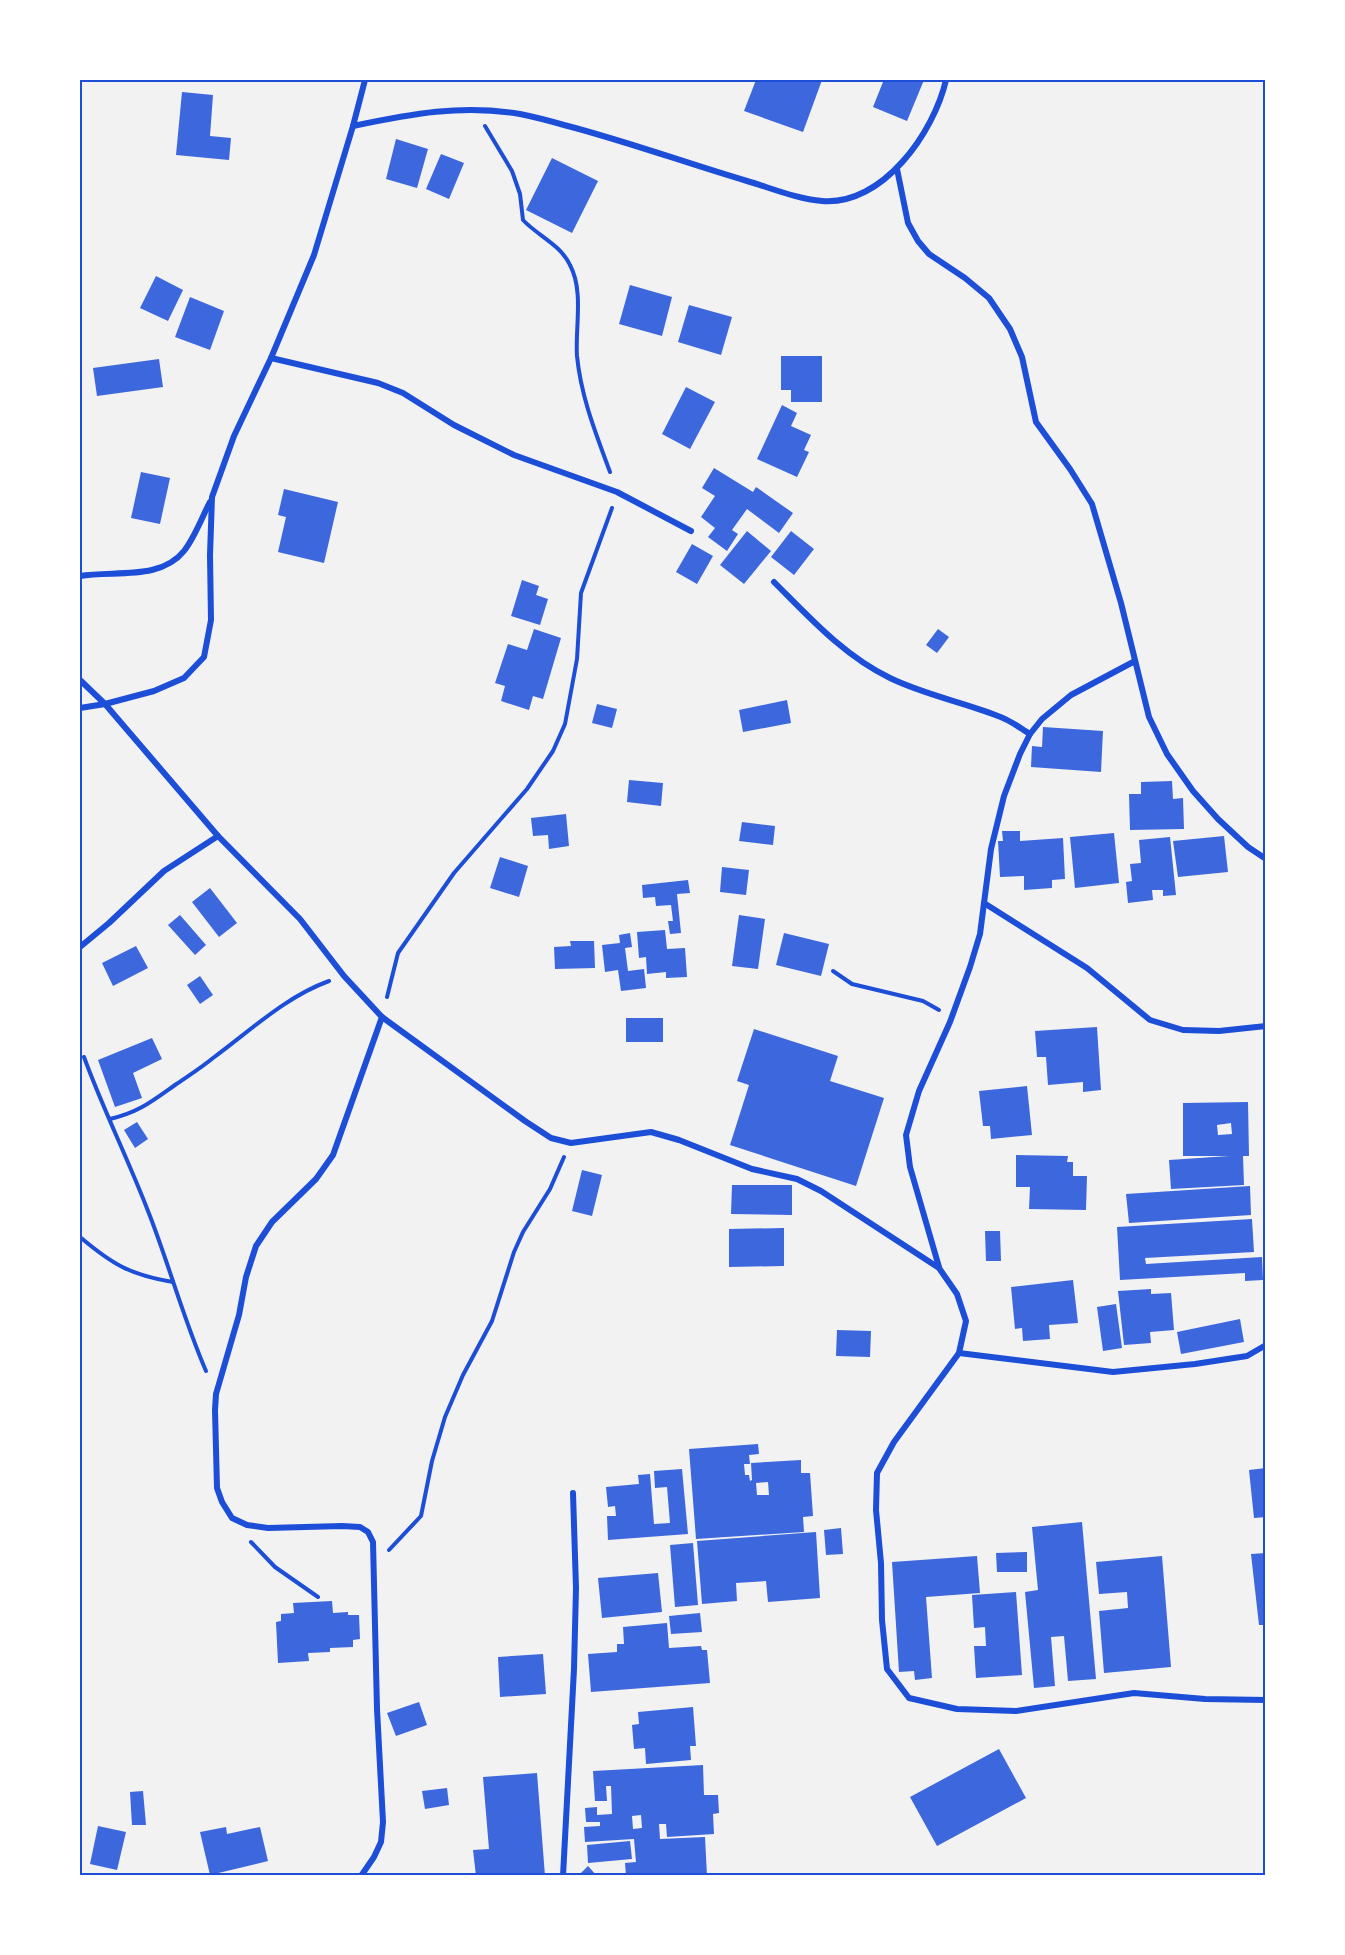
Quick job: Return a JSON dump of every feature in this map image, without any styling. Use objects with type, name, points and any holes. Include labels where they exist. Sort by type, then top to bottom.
[{"type":"street","points":[[80,576],[154,571],[173,562],[185,550],[213,498],[234,436],[271,358],[314,255],[354,126],[365,80]]},
{"type":"street","points":[[354,126],[413,113],[472,108],[521,114],[610,137],[796,196],[823,201],[847,198],[871,188],[897,169],[923,136],[946,80]]},
{"type":"street","points":[[897,169],[908,223],[918,241],[929,254],[965,278],[989,298],[1010,329],[1022,357],[1036,422],[1092,504],[1121,603],[1149,717],[1167,754],[1193,791],[1218,819],[1248,847],[1266,860]]},
{"type":"street","points":[[271,358],[378,383],[403,393],[454,425],[514,455],[617,492],[691,531]]},
{"type":"street","points":[[80,708],[154,692],[184,678],[204,657],[212,620],[210,555],[213,498]]},
{"type":"street","points":[[774,582],[823,631],[862,662],[889,678],[918,690],[1001,717],[1030,734]]},
{"type":"street","points":[[1135,661],[1071,695],[1042,719],[1030,734],[1020,754],[1004,796],[991,849],[980,934],[950,1022],[919,1092],[906,1135],[910,1167],[939,1268],[957,1294],[966,1321],[959,1353],[894,1442],[877,1473],[876,1510],[887,1669],[909,1698],[957,1709],[1016,1711],[1134,1693],[1206,1699],[1266,1700]]},
{"type":"street","points":[[80,680],[105,704],[218,836],[300,920],[344,976],[382,1017],[525,1121],[550,1138],[571,1143],[651,1132],[679,1140],[752,1169],[796,1179],[821,1191],[939,1268]]},
{"type":"street","points":[[80,947],[164,871],[218,836]]},
{"type":"street","points":[[984,903],[1088,968],[1150,1020],[1183,1030],[1220,1031],[1266,1026]]},
{"type":"street","points":[[362,1875],[381,1842],[383,1822],[373,1542],[368,1532],[360,1527],[268,1528],[248,1525],[232,1518],[217,1488],[216,1394],[256,1246],[272,1222],[316,1179],[333,1155],[382,1017]]},
{"type":"street","points":[[959,1353],[1113,1372],[1247,1356],[1266,1345]]},
{"type":"street","points":[[562,1875],[574,1669],[576,1588],[573,1493]]},
{"type":"path","points":[[382,1017],[398,952],[454,873],[527,789],[553,751],[565,724],[577,659],[581,593],[617,492],[583,394],[577,356],[577,298],[571,266],[553,243],[524,220],[520,194],[512,171],[472,108]]},
{"type":"path","points":[[833,971],[852,984],[923,1001],[937,1008],[950,1022]]},
{"type":"path","points":[[110,1119],[136,1112],[151,1103],[213,1059],[260,1021],[312,987],[344,976]]},
{"type":"path","points":[[84,1057],[147,1209],[186,1323],[216,1394]]},
{"type":"path","points":[[373,1566],[421,1516],[432,1461],[445,1417],[463,1375],[492,1321],[518,1242],[550,1189],[571,1143]]},
{"type":"path","points":[[80,1237],[103,1257],[118,1266],[138,1275],[173,1282]]},
{"type":"path","points":[[232,1518],[275,1567],[318,1597]]},
{"type":"building","points":[[756,80],[822,80],[803,132],[744,111]]},
{"type":"building","points":[[877,80],[924,80],[907,121],[873,107],[883,82]]},
{"type":"building","points":[[182,92],[213,95],[210,136],[231,138],[229,160],[176,155]]},
{"type":"building","points":[[396,139],[428,149],[417,188],[386,179]]},
{"type":"building","points":[[441,154],[464,163],[449,199],[426,189]]},
{"type":"building","points":[[552,158],[598,181],[572,233],[526,210]]},
{"type":"building","points":[[156,276],[183,290],[168,321],[140,308]]},
{"type":"building","points":[[630,285],[672,297],[662,336],[619,324]]},
{"type":"building","points":[[190,297],[224,311],[210,350],[175,337]]},
{"type":"building","points":[[689,305],[732,317],[721,355],[678,342]]},
{"type":"building","points":[[781,356],[822,356],[822,402],[791,402],[791,390],[781,390]]},
{"type":"building","points":[[159,359],[163,387],[97,396],[93,368]]},
{"type":"building","points":[[686,387],[715,402],[690,449],[662,434]]},
{"type":"building","points":[[782,405],[797,413],[791,426],[811,435],[804,450],[809,452],[797,477],[757,459]]},
{"type":"building","points":[[714,468],[753,492],[756,487],[793,513],[779,533],[747,509],[732,530],[738,534],[727,551],[708,537],[715,528],[701,517],[715,496],[702,488]]},
{"type":"building","points":[[141,472],[170,478],[160,524],[131,518]]},
{"type":"building","points":[[284,489],[338,502],[324,563],[278,552],[286,517],[278,515]]},
{"type":"building","points":[[747,531],[771,551],[744,584],[720,565]]},
{"type":"building","points":[[791,531],[814,549],[794,575],[771,557]]},
{"type":"building","points":[[692,544],[713,556],[697,584],[676,572]]},
{"type":"building","points":[[522,580],[539,586],[536,595],[548,599],[540,625],[511,616]]},
{"type":"building","points":[[534,629],[561,638],[543,699],[533,696],[529,710],[501,701],[505,686],[495,683],[508,644],[527,650]]},
{"type":"building","points":[[938,629],[949,637],[937,653],[926,645]]},
{"type":"building","points":[[787,700],[791,723],[743,732],[739,710]]},
{"type":"building","points":[[597,704],[617,709],[612,728],[592,723]]},
{"type":"building","points":[[1043,727],[1103,731],[1101,772],[1031,767],[1032,746],[1042,747]]},
{"type":"building","points":[[629,780],[663,783],[661,806],[627,802]]},
{"type":"building","points":[[1172,781],[1173,799],[1183,798],[1184,829],[1130,830],[1129,794],[1141,794],[1141,782]]},
{"type":"building","points":[[566,814],[569,846],[549,849],[548,835],[533,836],[531,818]]},
{"type":"building","points":[[742,822],[775,826],[773,845],[739,841]]},
{"type":"building","points":[[1002,831],[1020,831],[1020,841],[1063,838],[1065,879],[1052,880],[1052,888],[1024,890],[1024,876],[1000,877],[998,841],[1003,841]]},
{"type":"building","points":[[1114,833],[1119,883],[1075,888],[1070,837]]},
{"type":"building","points":[[1224,836],[1228,872],[1178,877],[1173,841]]},
{"type":"building","points":[[1170,837],[1176,895],[1163,896],[1163,890],[1152,890],[1153,900],[1128,903],[1126,882],[1132,881],[1130,864],[1141,863],[1139,840]]},
{"type":"building","points":[[500,857],[528,866],[519,897],[490,888]]},
{"type":"building","points":[[722,867],[749,870],[746,895],[720,892]]},
{"type":"building","points":[[688,880],[690,893],[677,894],[681,933],[670,934],[668,921],[673,921],[671,905],[656,906],[655,897],[643,898],[642,885]]},
{"type":"building","points":[[210,888],[237,923],[219,937],[192,902]]},
{"type":"building","points":[[180,915],[206,945],[195,955],[168,925]]},
{"type":"building","points":[[739,915],[765,919],[758,969],[732,966]]},
{"type":"building","points":[[665,930],[667,949],[685,948],[687,977],[666,978],[666,972],[647,974],[646,957],[639,958],[637,932]]},
{"type":"building","points":[[630,933],[632,947],[625,948],[628,971],[644,969],[646,988],[621,991],[618,970],[605,972],[602,945],[620,943],[619,935]]},
{"type":"building","points":[[784,933],[829,944],[821,976],[776,965]]},
{"type":"building","points":[[570,941],[594,941],[595,968],[555,969],[554,947],[571,946]]},
{"type":"building","points":[[136,946],[148,968],[113,986],[102,963]]},
{"type":"building","points":[[200,976],[213,995],[200,1004],[187,985]]},
{"type":"building","points":[[626,1018],[663,1018],[663,1042],[626,1042]]},
{"type":"building","points":[[1097,1027],[1101,1090],[1083,1092],[1083,1082],[1048,1085],[1046,1057],[1037,1057],[1035,1031]]},
{"type":"building","points":[[754,1029],[838,1056],[830,1081],[884,1098],[856,1186],[730,1145],[749,1085],[737,1081]]},
{"type":"building","points":[[152,1038],[162,1059],[133,1073],[142,1098],[115,1107],[98,1060]]},
{"type":"building","points":[[1027,1086],[1032,1135],[991,1139],[990,1126],[983,1126],[979,1091]]},
{"type":"building","points":[[1248,1102],[1249,1156],[1243,1156],[1244,1185],[1171,1189],[1169,1160],[1229,1156],[1183,1156],[1183,1103]],"holes":[[[1231,1123],[1232,1134],[1218,1135],[1217,1125]]]},
{"type":"building","points":[[137,1122],[148,1139],[135,1148],[124,1130]]},
{"type":"building","points":[[1016,1155],[1068,1156],[1067,1162],[1073,1162],[1073,1176],[1087,1176],[1086,1210],[1029,1209],[1030,1187],[1016,1187]]},
{"type":"building","points":[[582,1170],[602,1175],[592,1216],[572,1211]]},
{"type":"building","points":[[732,1185],[792,1185],[792,1215],[731,1214]]},
{"type":"building","points":[[1250,1186],[1251,1215],[1129,1223],[1126,1194]]},
{"type":"building","points":[[1252,1219],[1254,1252],[1145,1258],[1146,1264],[1262,1257],[1263,1280],[1245,1281],[1245,1273],[1120,1280],[1117,1227]]},
{"type":"building","points":[[784,1228],[784,1266],[729,1267],[729,1229]]},
{"type":"building","points":[[985,1231],[1000,1231],[1001,1261],[986,1261]]},
{"type":"building","points":[[1073,1280],[1078,1323],[1049,1325],[1050,1339],[1023,1341],[1022,1328],[1015,1329],[1011,1287]]},
{"type":"building","points":[[1151,1289],[1151,1294],[1171,1293],[1174,1330],[1150,1332],[1151,1343],[1124,1345],[1118,1291]]},
{"type":"building","points":[[1116,1304],[1122,1348],[1103,1351],[1097,1307]]},
{"type":"building","points":[[1240,1319],[1244,1342],[1181,1354],[1177,1332]]},
{"type":"building","points":[[837,1330],[871,1331],[870,1357],[836,1356]]},
{"type":"building","points":[[758,1444],[759,1454],[749,1455],[750,1464],[744,1464],[745,1475],[749,1475],[750,1481],[752,1480],[751,1463],[801,1460],[801,1473],[810,1473],[813,1516],[803,1517],[804,1532],[696,1539],[689,1449]],"holes":[[[768,1482],[769,1495],[757,1495],[756,1483]]]},
{"type":"building","points":[[1266,1468],[1266,1517],[1254,1518],[1249,1470]]},
{"type":"building","points":[[682,1469],[688,1534],[608,1540],[607,1516],[616,1516],[615,1506],[608,1507],[606,1487],[639,1484],[638,1475],[650,1474],[654,1524],[670,1523],[667,1487],[655,1488],[654,1471]]},
{"type":"building","points":[[1082,1522],[1096,1679],[1068,1681],[1064,1636],[1051,1637],[1055,1686],[1034,1688],[1025,1592],[1038,1590],[1032,1527]]},
{"type":"building","points":[[841,1528],[843,1554],[826,1555],[824,1530]]},
{"type":"building","points":[[816,1532],[820,1598],[768,1602],[766,1581],[736,1583],[737,1601],[702,1604],[697,1541]]},
{"type":"building","points":[[693,1543],[698,1605],[675,1607],[670,1545]]},
{"type":"building","points":[[1027,1552],[1027,1572],[997,1572],[996,1553]]},
{"type":"building","points":[[1266,1553],[1266,1625],[1259,1625],[1251,1554]]},
{"type":"building","points":[[977,1556],[980,1593],[926,1597],[932,1678],[915,1680],[914,1671],[899,1672],[892,1562]]},
{"type":"building","points":[[1162,1556],[1171,1667],[1104,1673],[1099,1611],[1128,1608],[1127,1592],[1099,1594],[1096,1562]]},
{"type":"building","points":[[658,1573],[662,1612],[602,1618],[598,1578]]},
{"type":"building","points":[[1016,1592],[1022,1675],[976,1678],[974,1646],[986,1646],[985,1627],[974,1628],[972,1595]]},
{"type":"building","points":[[332,1601],[333,1613],[348,1612],[348,1615],[359,1615],[360,1639],[353,1640],[353,1647],[330,1648],[330,1652],[308,1653],[309,1661],[278,1663],[276,1622],[281,1621],[281,1614],[294,1613],[293,1603]]},
{"type":"building","points":[[700,1613],[702,1632],[671,1634],[669,1616]]},
{"type":"building","points":[[667,1623],[669,1648],[701,1646],[702,1650],[707,1650],[710,1683],[591,1692],[588,1654],[617,1652],[617,1644],[624,1644],[623,1627]]},
{"type":"building","points":[[543,1654],[546,1694],[500,1697],[498,1657]]},
{"type":"building","points":[[419,1702],[427,1725],[396,1736],[387,1713]]},
{"type":"building","points":[[693,1707],[696,1746],[690,1746],[691,1760],[646,1764],[645,1748],[634,1749],[632,1725],[639,1724],[638,1712]]},
{"type":"building","points":[[999,1749],[1026,1798],[937,1846],[910,1797]]},
{"type":"building","points":[[703,1765],[704,1795],[718,1795],[719,1813],[713,1814],[714,1834],[667,1837],[666,1824],[659,1824],[660,1839],[705,1837],[707,1876],[626,1876],[625,1863],[636,1862],[634,1839],[585,1842],[584,1827],[600,1826],[600,1822],[586,1822],[585,1808],[597,1807],[597,1815],[612,1814],[611,1786],[606,1786],[607,1801],[595,1801],[593,1771]],"holes":[[[641,1815],[642,1828],[633,1829],[632,1816]]]},
{"type":"building","points":[[537,1773],[545,1876],[476,1876],[473,1850],[489,1849],[483,1777]]},
{"type":"building","points":[[447,1788],[449,1805],[425,1809],[422,1791]]},
{"type":"building","points":[[143,1791],[146,1825],[132,1825],[130,1792]]},
{"type":"building","points":[[98,1826],[126,1832],[117,1870],[90,1864]]},
{"type":"building","points":[[226,1827],[227,1834],[260,1827],[268,1861],[210,1875],[200,1832]]},
{"type":"building","points":[[630,1841],[632,1859],[588,1863],[587,1845]]},
{"type":"building","points":[[588,1866],[597,1876],[578,1876]]}]
